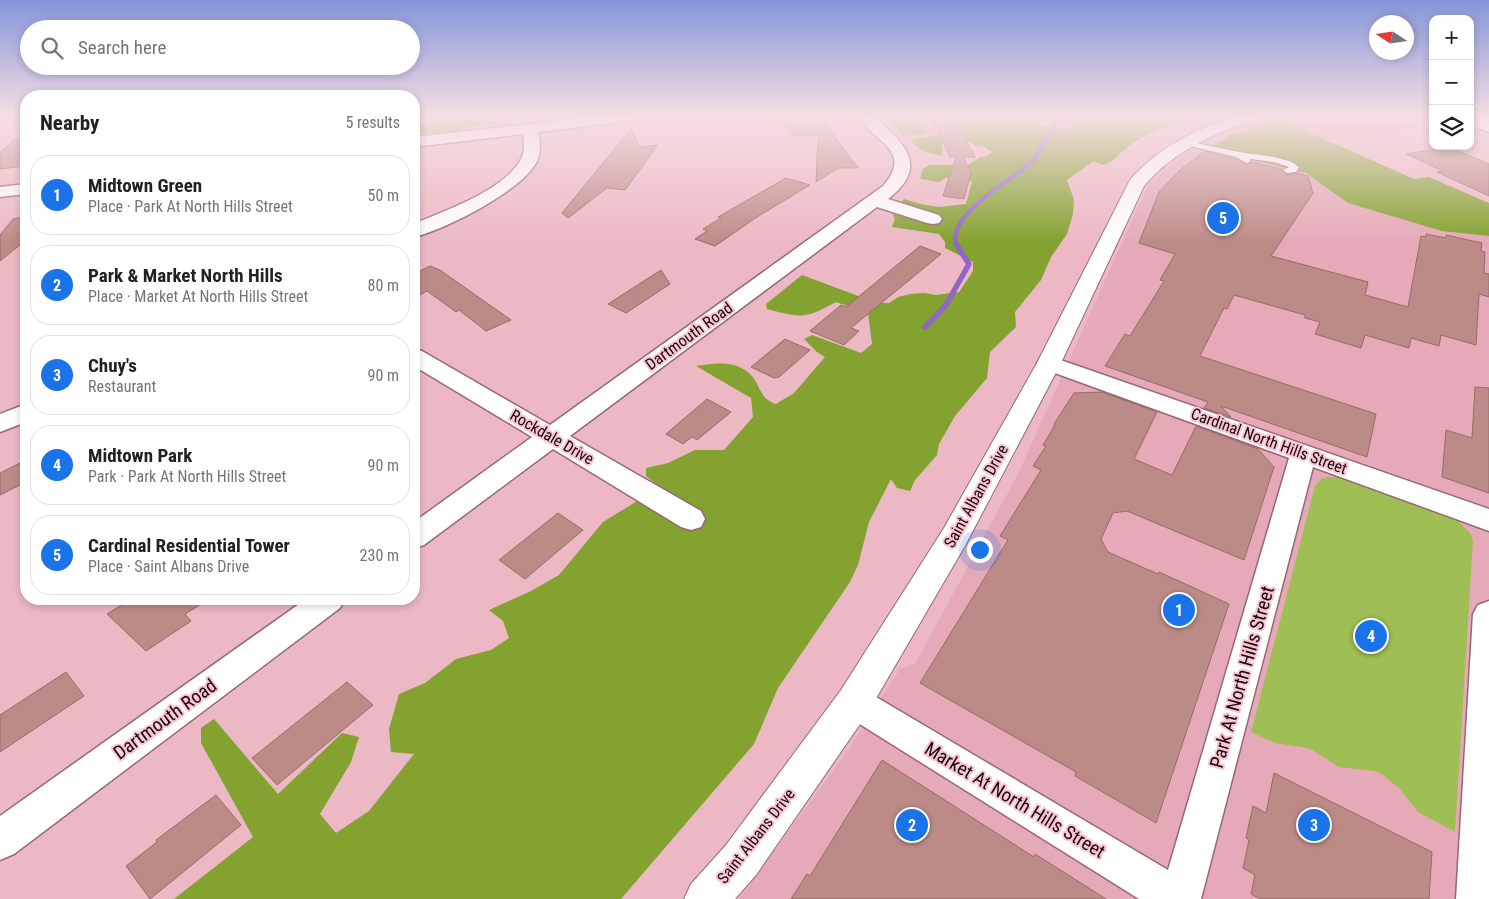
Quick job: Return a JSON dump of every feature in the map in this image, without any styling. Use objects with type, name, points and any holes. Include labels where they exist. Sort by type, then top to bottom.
[{"type":"street","points":[[420,228],[492,194],[508,183],[530,159]]},
{"type":"street","name":"Dartmouth Road","points":[[420,533],[875,201],[898,182],[902,174],[903,159]]},
{"type":"street","name":"Saint Albans Drive","points":[[706,899],[741,860],[854,702],[955,536],[1048,363],[1136,184],[1159,159]]},
{"type":"street","points":[[0,192],[20,190]]},
{"type":"street","points":[[875,201],[933,219]]},
{"type":"street","name":"Rockdale Drive","points":[[420,360],[690,518]]},
{"type":"street","name":"Cardinal North Hills Street","points":[[1048,363],[1489,520]]},
{"type":"street","points":[[0,424],[20,415]]},
{"type":"street","name":"Park At North Hills Street","points":[[1178,899],[1304,454]]},
{"type":"street","name":"Dartmouth Road","points":[[0,840],[322,605]]},
{"type":"street","points":[[1478,899],[1489,614]]},
{"type":"street","name":"Market At North Hills Street","points":[[854,702],[1178,899]]},
{"type":"lane","points":[[1269,159],[1295,167],[1293,170],[1287,170]]},
{"type":"shaded area","points":[[1176,159],[1367,159],[1489,216],[1489,899],[739,899],[844,756],[900,669],[915,664],[1017,476],[1148,185]]},
{"type":"green space","points":[[977,159],[1115,159],[1103,165],[1094,161],[1067,180],[1074,200],[1073,214],[1067,234],[1051,257],[1041,280],[1015,312],[1016,327],[990,352],[987,378],[955,416],[939,444],[937,455],[915,480],[910,491],[897,488],[891,479],[869,522],[858,565],[850,582],[778,688],[754,744],[621,899],[174,899],[253,837],[201,743],[201,728],[214,719],[278,794],[342,733],[359,737],[351,762],[320,814],[336,833],[369,811],[414,754],[391,752],[389,729],[399,694],[425,683],[456,659],[491,650],[509,638],[503,621],[489,610],[531,591],[559,575],[603,522],[642,498],[699,516],[646,476],[646,468],[668,463],[695,450],[724,450],[753,417],[751,398],[696,366],[730,364],[737,366],[749,373],[766,398],[776,404],[794,393],[825,357],[804,339],[812,335],[861,353],[872,344],[868,313],[836,302],[817,312],[796,315],[767,309],[766,304],[802,275],[877,303],[889,303],[898,297],[911,294],[924,293],[936,295],[959,292],[973,271],[973,262],[945,248],[945,242],[939,234],[892,227],[895,219],[892,213],[904,199],[939,207],[966,204],[972,181],[945,178],[939,182],[920,179],[923,169],[929,165],[968,165]]},
{"type":"green space","points":[[1248,159],[1369,159],[1414,179],[1429,177],[1489,203],[1489,236],[1442,231],[1348,203],[1306,173]]},
{"type":"green space","points":[[1345,477],[1456,519],[1470,533],[1473,540],[1455,832],[1418,812],[1400,789],[1382,774],[1374,771],[1339,767],[1312,750],[1275,743],[1251,732],[1315,486],[1321,479]]},
{"type":"building","points":[[0,159],[20,159],[20,167],[0,169]]},
{"type":"building","points":[[606,159],[648,159],[625,190],[607,188],[568,218],[562,213]]},
{"type":"building","points":[[817,159],[851,159],[858,168],[838,168],[816,182]]},
{"type":"building","points":[[955,159],[964,159],[971,173],[964,199],[943,196]]},
{"type":"building","points":[[1195,159],[1235,159],[1246,165],[1252,162],[1281,169],[1287,175],[1297,173],[1308,176],[1313,193],[1271,256],[1368,282],[1365,295],[1408,307],[1421,236],[1426,237],[1426,234],[1446,238],[1446,235],[1482,243],[1481,251],[1485,252],[1484,273],[1489,274],[1489,297],[1479,294],[1476,345],[1441,335],[1439,346],[1411,338],[1409,348],[1365,335],[1361,348],[1315,334],[1320,322],[1305,318],[1305,315],[1234,295],[1227,309],[1224,308],[1200,356],[1376,414],[1367,457],[1221,406],[1231,417],[1204,408],[1208,402],[1105,366],[1125,334],[1130,336],[1164,281],[1160,280],[1175,254],[1139,243],[1159,192],[1180,170]]},
{"type":"building","points":[[1417,159],[1477,159],[1489,164],[1489,196],[1437,172],[1443,171]]},
{"type":"building","points":[[786,178],[810,185],[757,217],[715,246],[695,239],[707,231],[703,229],[721,218],[718,217]]},
{"type":"building","points":[[20,218],[20,245],[0,261],[0,235],[13,219]]},
{"type":"building","points":[[920,246],[941,254],[851,328],[859,331],[844,345],[810,331],[841,305],[846,307]]},
{"type":"building","points":[[430,266],[440,270],[511,320],[486,331],[459,310],[456,312],[427,291],[420,295],[420,271]]},
{"type":"building","points":[[661,270],[670,284],[626,313],[608,304]]},
{"type":"building","points":[[785,339],[810,350],[779,377],[774,378],[751,367]]},
{"type":"building","points":[[1475,387],[1489,388],[1489,493],[1442,477],[1446,430],[1472,438]]},
{"type":"building","points":[[1102,392],[1157,412],[1134,459],[1172,475],[1196,426],[1258,449],[1274,467],[1244,560],[1127,511],[1113,513],[1101,539],[1108,552],[1158,574],[1159,572],[1229,604],[1156,823],[1075,776],[1076,772],[920,683],[1008,540],[1000,536],[1041,470],[1033,466],[1046,446],[1043,445],[1054,424],[1074,393]]},
{"type":"building","points":[[707,399],[731,412],[697,440],[692,437],[683,444],[666,434]]},
{"type":"building","points":[[20,463],[20,485],[0,495],[0,473]]},
{"type":"building","points":[[558,513],[583,530],[525,579],[499,560]]},
{"type":"building","points":[[121,605],[199,605],[185,614],[191,621],[146,651],[107,614]]},
{"type":"building","points":[[66,672],[84,696],[0,752],[0,715]]},
{"type":"building","points":[[347,682],[373,705],[277,785],[252,758]]},
{"type":"building","points":[[882,760],[1034,857],[1035,854],[1106,899],[791,899],[807,874],[810,876]]},
{"type":"building","points":[[1274,773],[1432,852],[1429,899],[1260,899],[1251,894],[1255,875],[1243,868],[1249,840],[1246,838],[1253,806],[1266,813]]},
{"type":"building","points":[[216,795],[241,825],[150,899],[126,866],[157,842],[156,840]]},
{"type":"waterway","points":[[956,244],[956,233],[962,221],[972,209],[1034,159]]},
{"type":"waterway","points":[[925,327],[946,305],[969,264],[956,244]]},
{"type":"place","name":"Cardinal Residential Tower","points":[[1223,218]]},
{"type":"place","name":"Midtown Green","points":[[1179,610]]},
{"type":"place","name":"Midtown Park","points":[[1371,636]]},
{"type":"place","name":"Park & Market North Hills","points":[[912,825]]},
{"type":"place","name":"Chuy's","points":[[1314,825]]}]
